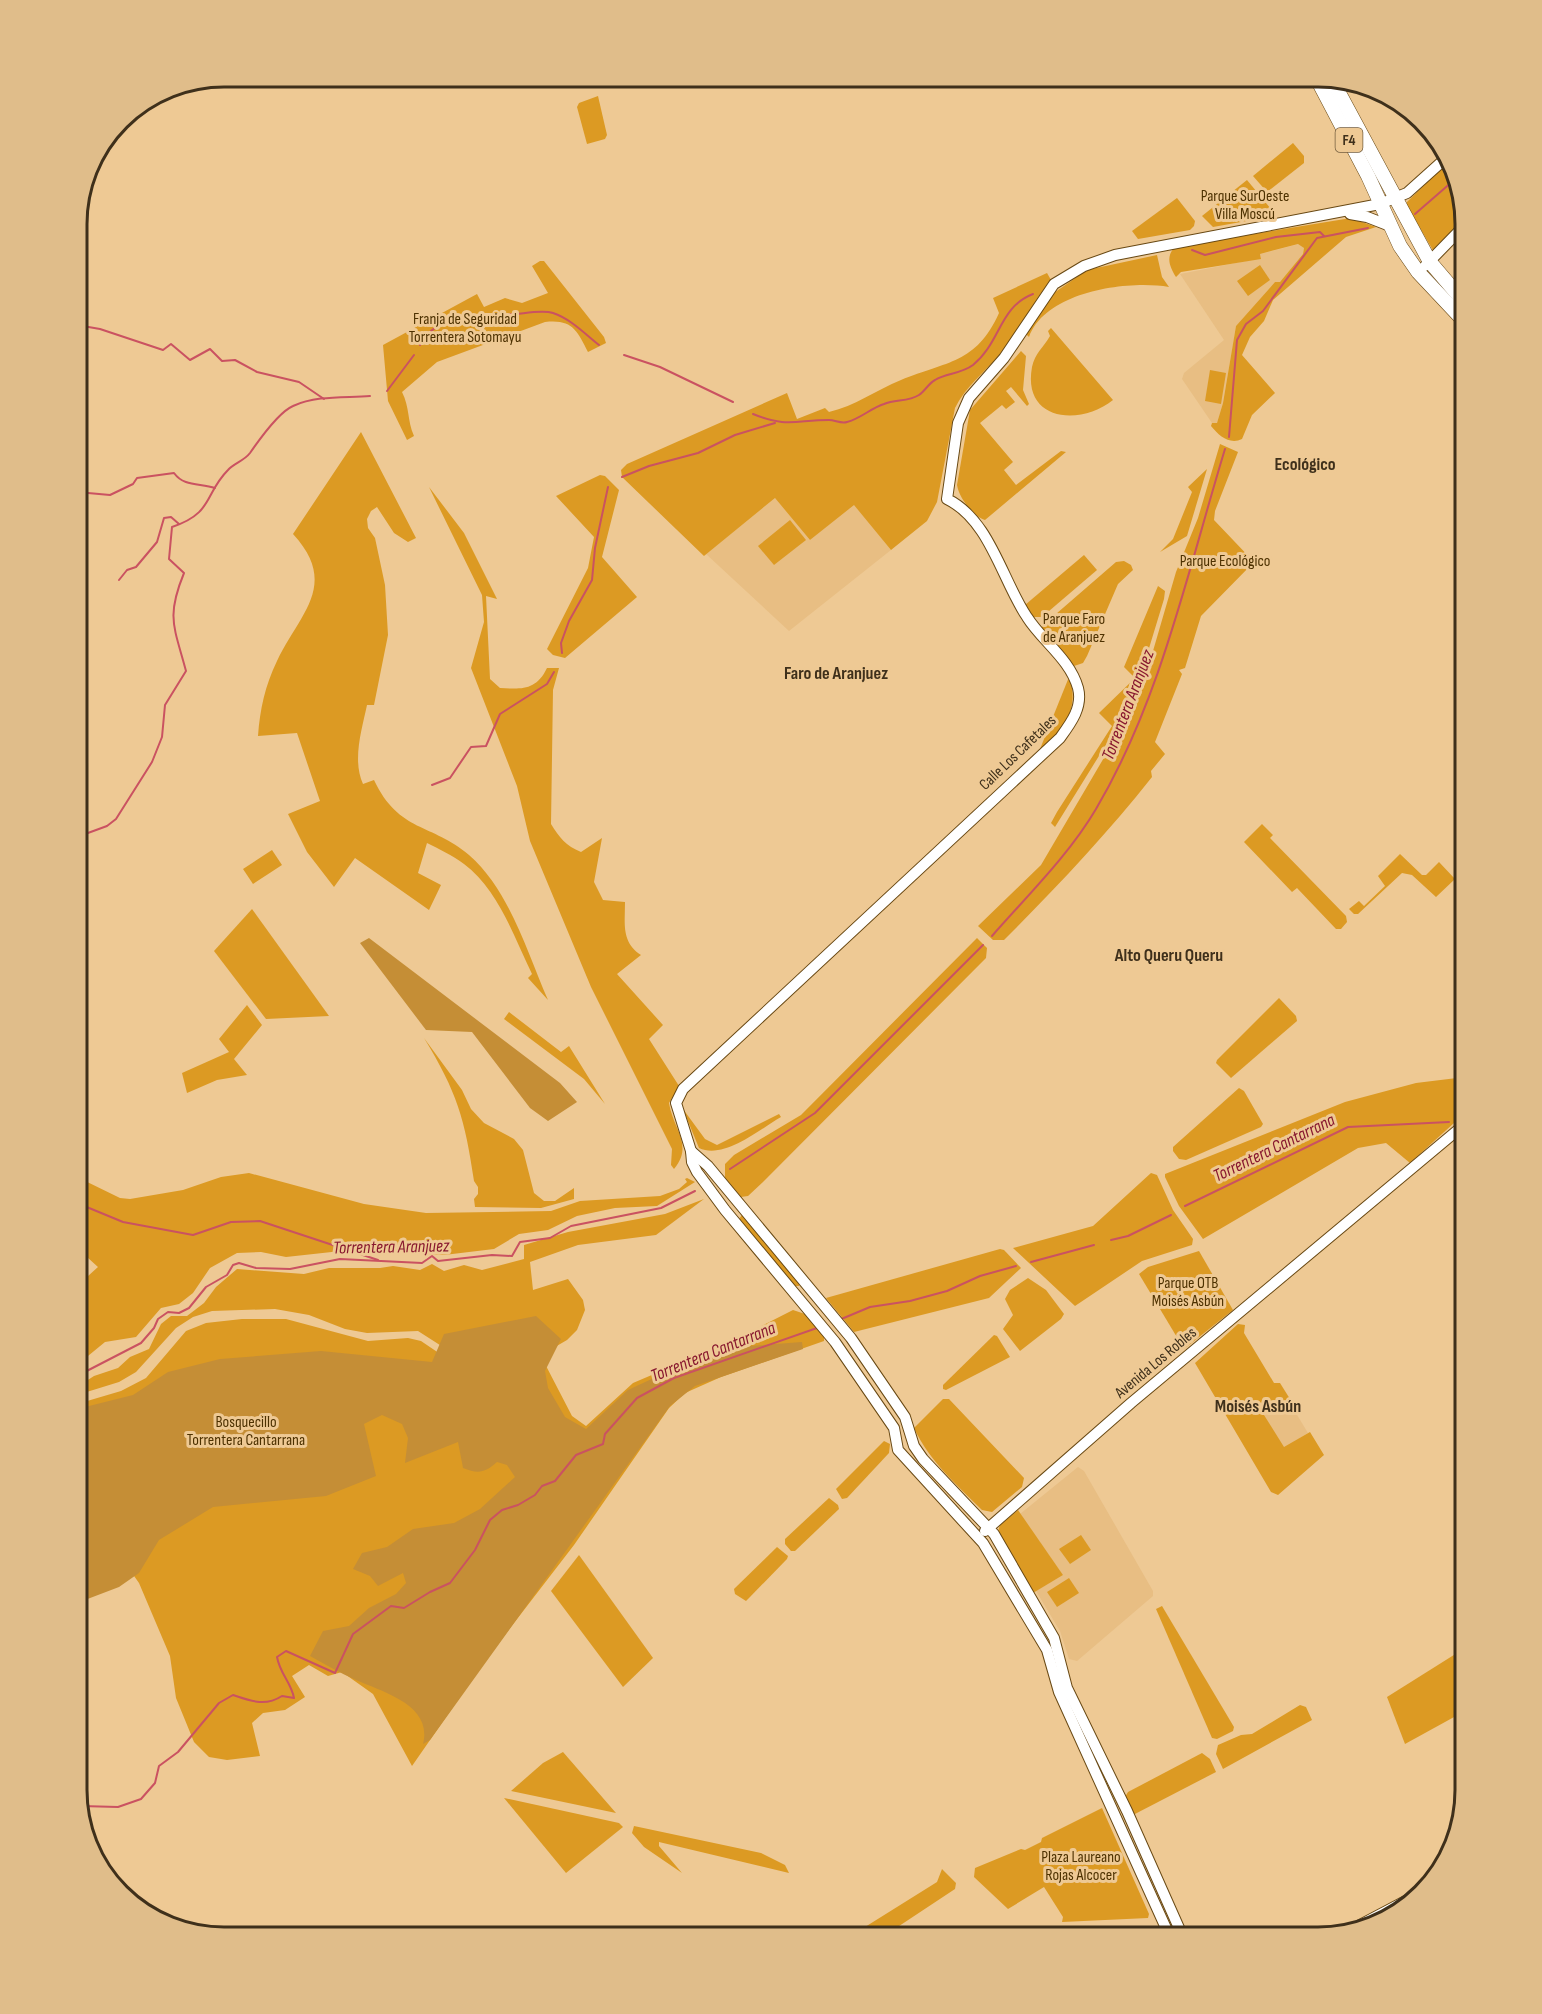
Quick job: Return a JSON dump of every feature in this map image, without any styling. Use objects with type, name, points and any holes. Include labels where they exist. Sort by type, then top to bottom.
[{"type":"highway","name":"F4","points":[[1321,87],[1368,176],[1390,226],[1418,272],[1455,311]]},
{"type":"highway","name":"F4","points":[[1337,89],[1430,262],[1455,290]]},
{"type":"main road","points":[[1343,213],[1380,204],[1407,193],[1441,163]]},
{"type":"main road","points":[[1343,213],[1361,215],[1390,226]]},
{"type":"main road","name":"Calle Los Cafetales","points":[[691,1151],[676,1103],[679,1097],[796,982],[1060,738],[1074,719],[1080,703],[1072,673],[1027,617],[982,533],[959,507],[947,499],[962,409],[1004,358],[1043,297],[1054,284],[1084,266],[1135,251],[1343,213]]},
{"type":"main road","points":[[1418,272],[1455,236]]},
{"type":"main road","name":"Avenida Los Robles","points":[[978,1537],[1131,1403],[1455,1133]]},
{"type":"main road","points":[[691,1151],[708,1166],[837,1319],[905,1417],[914,1446],[922,1459],[988,1527],[1054,1638],[1067,1688],[1127,1811],[1178,1927]]},
{"type":"main road","points":[[691,1151],[692,1162],[725,1210],[821,1324],[894,1428],[898,1450],[978,1537],[1047,1650],[1059,1692],[1165,1927]]},
{"type":"shaded area","points":[[1299,244],[1304,248],[1303,254],[1280,282],[1275,282],[1236,326],[1223,403],[1217,423],[1212,423],[1182,379],[1184,373],[1224,340],[1180,274],[1261,258],[1260,254]]},
{"type":"shaded area","points":[[775,498],[810,540],[854,504],[891,550],[789,631],[706,554]]},
{"type":"shaded area","points":[[1288,1400],[1308,1433],[1284,1448],[1263,1414]]},
{"type":"shaded area","points":[[1078,1467],[1084,1471],[1153,1591],[1153,1596],[1077,1661],[1069,1659],[1060,1631],[1036,1591],[1063,1575],[1020,1514]]},
{"type":"green space","points":[[598,96],[607,135],[605,139],[587,144],[577,107],[579,103]]},
{"type":"green space","name":"Parque SurOeste Villa Moscú","points":[[1293,143],[1304,156],[1304,163],[1267,192],[1253,176]]},
{"type":"green space","points":[[1443,167],[1454,206],[1455,229],[1434,252],[1407,206],[1407,202]]},
{"type":"green space","name":"Parque SurOeste Villa Moscú","points":[[1247,180],[1271,209],[1269,217],[1213,227],[1202,216]]},
{"type":"green space","name":"Parque SurOeste Villa Moscú","points":[[1177,198],[1195,221],[1194,226],[1190,230],[1138,239],[1132,231]]},
{"type":"green space","points":[[1351,218],[1376,227],[1346,237],[1273,300],[1264,321],[1250,337],[1242,355],[1275,393],[1252,415],[1242,439],[1233,441],[1225,439],[1211,426],[1212,423],[1217,423],[1223,403],[1236,326],[1275,282],[1280,282],[1303,254],[1304,248],[1298,244],[1260,254],[1261,259],[1181,272],[1176,277],[1169,258],[1172,251],[1175,247]]},
{"type":"green space","points":[[1157,255],[1162,277],[1169,287],[1132,285],[1090,292],[1052,309],[1038,321],[1029,337],[1024,332],[1051,295],[1087,270]]},
{"type":"green space","name":"Franja de Seguridad Torrentera Sotomayu","points":[[544,261],[604,337],[606,343],[588,352],[577,332],[568,324],[545,322],[437,362],[402,392],[414,436],[407,440],[388,401],[383,345],[477,294],[484,307],[505,298],[522,303],[548,293],[532,266]]},
{"type":"green space","points":[[1260,265],[1270,280],[1248,296],[1237,281]]},
{"type":"green space","points":[[1047,273],[1051,280],[1013,336],[1000,354],[964,393],[955,408],[937,502],[927,521],[891,550],[854,505],[810,540],[775,498],[704,556],[622,477],[621,470],[627,464],[787,393],[797,419],[825,408],[829,412],[839,409],[901,380],[959,359],[970,352],[990,330],[999,313],[993,298]]},
{"type":"green space","points":[[1051,328],[1113,400],[1085,414],[1071,415],[1057,414],[1045,408],[1036,399],[1031,385],[1033,362],[1050,336],[1048,331]]},
{"type":"green space","points":[[1021,351],[1026,356],[1023,390],[1029,404],[1027,406],[1011,387],[1006,391],[1015,402],[1006,409],[1002,405],[980,423],[1013,462],[1004,470],[1016,485],[1061,451],[1066,452],[985,520],[967,506],[957,485],[970,410]]},
{"type":"green space","points":[[1210,370],[1226,373],[1221,404],[1205,401]]},
{"type":"green space","points":[[361,432],[416,538],[408,542],[394,533],[377,507],[371,511],[367,519],[368,528],[375,538],[385,585],[388,635],[374,705],[367,705],[361,734],[358,755],[360,775],[363,784],[374,780],[394,810],[405,819],[455,845],[469,855],[483,870],[496,886],[516,923],[548,1000],[528,978],[532,974],[496,900],[476,874],[445,852],[427,843],[418,873],[441,885],[429,910],[355,858],[334,887],[307,852],[288,814],[320,801],[297,733],[258,736],[269,679],[304,614],[311,599],[314,584],[313,569],[307,552],[293,534]]},
{"type":"green space","name":"Parque Ecológico","points":[[1220,444],[1238,452],[1215,511],[1214,520],[1254,562],[1201,616],[1185,668],[1179,670],[1182,674],[1155,742],[1165,754],[1151,771],[1152,777],[1062,881],[1004,940],[993,940],[978,926],[1041,865],[1122,727],[1146,675],[1176,572],[1198,518]]},
{"type":"green space","points":[[1207,469],[1187,536],[1160,552],[1173,539],[1192,492],[1188,487]]},
{"type":"green space","points":[[600,475],[605,476],[619,490],[602,557],[637,597],[565,658],[553,655],[547,649],[588,568],[594,537],[556,496]]},
{"type":"green space","points":[[429,487],[464,533],[497,599],[486,596],[490,679],[500,688],[521,688],[533,685],[543,676],[547,668],[559,668],[553,690],[551,824],[563,841],[581,852],[602,838],[594,882],[603,900],[625,902],[627,938],[641,955],[617,974],[663,1025],[649,1039],[679,1086],[669,1103],[682,1144],[680,1160],[674,1169],[671,1165],[672,1149],[591,987],[530,841],[517,786],[471,668],[484,622],[482,595]]},
{"type":"green space","points":[[790,520],[806,540],[774,565],[758,546]]},
{"type":"green space","points":[[1084,555],[1097,570],[1042,617],[1033,617],[1025,605]]},
{"type":"green space","name":"Parque Faro de Aranjuez","points":[[1124,561],[1131,565],[1133,570],[1118,584],[1083,663],[1074,666],[1041,627],[1116,562]]},
{"type":"green space","points":[[1158,586],[1165,591],[1164,599],[1143,668],[1115,730],[1055,827],[1051,823],[1057,812],[1112,726],[1099,713],[1135,678],[1124,667]]},
{"type":"green space","points":[[1069,677],[1073,698],[1068,717],[1057,734],[1040,749]]},
{"type":"green space","points":[[1262,824],[1273,835],[1270,838],[1346,916],[1347,922],[1341,929],[1336,929],[1297,888],[1292,892],[1244,842]]},
{"type":"green space","points":[[272,850],[282,865],[253,884],[243,869]]},
{"type":"green space","points":[[1400,854],[1422,875],[1426,875],[1439,862],[1455,879],[1436,897],[1412,875],[1402,873],[1358,914],[1354,914],[1349,909],[1359,901],[1364,906],[1385,886],[1378,876]]},
{"type":"green space","points":[[252,909],[329,1016],[266,1019],[214,951]]},
{"type":"green space","points":[[369,938],[560,1083],[577,1102],[548,1121],[530,1108],[472,1032],[426,1030],[360,943]]},
{"type":"green space","points":[[977,938],[987,948],[986,958],[763,1182],[748,1196],[741,1197],[725,1178],[725,1164],[734,1155],[801,1115]]},
{"type":"green space","points":[[1279,998],[1296,1016],[1297,1021],[1231,1078],[1216,1063],[1217,1060]]},
{"type":"green space","points":[[247,1005],[262,1025],[234,1059],[247,1075],[217,1080],[187,1093],[182,1073],[229,1052],[219,1039]]},
{"type":"green space","points":[[509,1012],[561,1052],[569,1046],[605,1104],[584,1079],[504,1019]]},
{"type":"green space","points":[[424,1038],[462,1090],[471,1109],[484,1123],[514,1139],[523,1150],[534,1193],[544,1201],[555,1201],[574,1188],[574,1199],[541,1208],[475,1207],[474,1199],[478,1194],[478,1187],[474,1181],[458,1106]]},
{"type":"green space","points":[[1455,1078],[1455,1122],[1410,1163],[1386,1143],[1358,1148],[1203,1239],[1179,1206],[1165,1177],[1165,1174],[1345,1102],[1416,1083]]},
{"type":"green space","points":[[1239,1088],[1244,1091],[1263,1124],[1261,1127],[1186,1160],[1179,1159],[1173,1147]]},
{"type":"green space","points":[[683,1109],[705,1139],[717,1145],[779,1114],[781,1117],[730,1147],[709,1151],[699,1148]]},
{"type":"green space","points":[[249,1173],[364,1204],[426,1213],[551,1211],[580,1201],[660,1196],[679,1189],[687,1182],[685,1179],[687,1178],[695,1182],[657,1206],[615,1208],[577,1216],[548,1230],[519,1234],[494,1249],[444,1255],[350,1250],[286,1257],[261,1252],[237,1253],[210,1268],[193,1293],[179,1304],[161,1308],[136,1337],[105,1342],[87,1357],[87,1277],[98,1267],[87,1257],[87,1182],[120,1198],[130,1199],[183,1190],[221,1177]]},
{"type":"green space","points":[[1151,1173],[1157,1175],[1173,1210],[1193,1239],[1192,1245],[1142,1261],[1075,1306],[1013,1248],[1093,1226]]},
{"type":"green space","points":[[704,1199],[656,1235],[578,1245],[530,1262],[533,1290],[568,1279],[583,1300],[585,1310],[577,1330],[567,1340],[543,1354],[457,1356],[418,1331],[367,1333],[345,1329],[309,1315],[275,1309],[212,1311],[193,1317],[176,1328],[136,1372],[119,1382],[87,1392],[87,1381],[118,1368],[130,1357],[149,1349],[161,1324],[171,1316],[187,1316],[204,1303],[216,1287],[237,1269],[304,1274],[329,1268],[393,1266],[420,1270],[432,1264],[444,1271],[464,1265],[482,1270],[524,1259],[524,1245],[568,1232],[665,1214]]},
{"type":"green space","points":[[742,1215],[800,1283],[799,1286],[794,1286],[739,1219]]},
{"type":"green space","points":[[1000,1249],[1004,1250],[1021,1268],[989,1298],[854,1332],[826,1298]]},
{"type":"green space","name":"Parque OTB Moisés Asbún","points":[[1199,1251],[1233,1310],[1184,1349],[1139,1274],[1148,1267]]},
{"type":"green space","points":[[1028,1278],[1046,1290],[1064,1314],[1061,1319],[1020,1351],[1003,1329],[1013,1315],[1005,1299],[1010,1290]]},
{"type":"green space","name":"Bosquecillo Torrentera Cantarrana","points":[[793,1310],[808,1315],[824,1334],[824,1341],[721,1377],[685,1393],[669,1408],[574,1545],[487,1658],[412,1766],[373,1694],[342,1672],[328,1676],[309,1665],[292,1676],[305,1697],[285,1710],[263,1713],[252,1723],[260,1756],[227,1760],[209,1757],[194,1742],[176,1698],[170,1656],[139,1583],[87,1509],[87,1401],[121,1391],[146,1378],[186,1331],[206,1323],[242,1319],[286,1319],[368,1341],[408,1338],[421,1341],[455,1364],[544,1362],[572,1416],[586,1426],[633,1383],[734,1340]]},
{"type":"green space","name":"Bosquecillo Torrentera Cantarrana","points":[[536,1316],[561,1339],[545,1371],[548,1388],[565,1417],[586,1429],[628,1390],[656,1377],[750,1346],[802,1342],[803,1349],[695,1386],[670,1406],[430,1740],[423,1744],[424,1731],[421,1719],[403,1702],[310,1656],[323,1631],[349,1626],[369,1608],[396,1594],[406,1583],[403,1573],[378,1586],[370,1576],[353,1569],[362,1553],[387,1547],[413,1529],[454,1523],[480,1509],[515,1477],[507,1465],[497,1462],[481,1471],[463,1468],[458,1442],[405,1463],[408,1438],[402,1424],[382,1415],[364,1424],[376,1476],[326,1496],[213,1507],[159,1540],[139,1573],[119,1587],[87,1599],[87,1406],[133,1395],[168,1372],[220,1359],[321,1351],[432,1362],[444,1334]]},
{"type":"green space","name":"Parque OTB Moisés Asbún","points":[[1238,1324],[1245,1325],[1244,1333],[1274,1383],[1280,1383],[1290,1399],[1264,1415],[1284,1447],[1310,1432],[1324,1455],[1278,1495],[1271,1492],[1195,1363]]},
{"type":"green space","points":[[994,1335],[997,1336],[1010,1357],[946,1390],[943,1389],[943,1385]]},
{"type":"green space","points":[[943,1399],[949,1399],[1024,1478],[1022,1487],[992,1512],[982,1510],[944,1472],[928,1452],[914,1428]]},
{"type":"green space","points":[[884,1441],[890,1444],[889,1453],[847,1498],[842,1499],[836,1489]]},
{"type":"green space","points":[[829,1498],[838,1505],[839,1509],[795,1551],[791,1551],[785,1544],[785,1539]]},
{"type":"green space","points":[[1018,1510],[1063,1575],[1033,1593],[998,1531],[1000,1525]]},
{"type":"green space","points":[[1081,1535],[1091,1550],[1070,1564],[1059,1549]]},
{"type":"green space","points":[[777,1547],[788,1556],[787,1559],[746,1601],[735,1594],[734,1589]]},
{"type":"green space","points":[[579,1555],[653,1658],[623,1687],[551,1591]]},
{"type":"green space","points":[[1069,1578],[1079,1593],[1057,1607],[1047,1592]]},
{"type":"green space","points":[[1162,1606],[1234,1727],[1233,1731],[1217,1739],[1212,1738],[1156,1609]]},
{"type":"green space","points":[[1455,1654],[1455,1716],[1405,1744],[1387,1697]]},
{"type":"green space","points":[[1300,1705],[1306,1707],[1312,1720],[1223,1769],[1216,1754],[1218,1745],[1241,1735],[1252,1734]]},
{"type":"green space","points":[[563,1752],[616,1813],[511,1791],[543,1763]]},
{"type":"green space","points":[[1202,1753],[1210,1759],[1216,1772],[1133,1815],[1125,1797],[1128,1792]]},
{"type":"green space","points":[[504,1798],[619,1823],[623,1827],[566,1873]]},
{"type":"green space","name":"Plaza Laureano Rojas Alcocer","points":[[1102,1808],[1149,1914],[1148,1918],[1062,1922],[1063,1917],[1044,1887],[1008,1909],[974,1877],[975,1868],[1021,1849],[1025,1850],[1041,1842],[1042,1838]]},
{"type":"green space","points":[[634,1826],[761,1853],[785,1865],[789,1873],[659,1842],[659,1846],[682,1873],[644,1847],[632,1833]]},
{"type":"green space","points":[[942,1869],[956,1883],[955,1889],[898,1927],[865,1927],[937,1882]]},
{"type":"waterway","name":"Torrentera Aranjuez","points":[[1415,214],[1449,184]]},
{"type":"waterway","name":"Torrentera Aranjuez","points":[[1229,437],[1237,340],[1246,324],[1263,311],[1317,238],[1368,228]]},
{"type":"waterway","points":[[1192,250],[1205,255],[1276,237],[1320,232],[1324,236]]},
{"type":"waterway","points":[[753,414],[783,422],[829,420],[845,422],[888,402],[915,397],[935,380],[973,365],[989,346],[1013,307],[1033,294]]},
{"type":"waterway","points":[[420,345],[438,326],[462,317],[540,312],[553,313],[566,319],[599,345]]},
{"type":"waterway","points":[[87,327],[163,350],[171,344],[190,360],[210,349],[222,361],[235,360],[257,372],[299,382],[324,399]]},
{"type":"waterway","points":[[387,391],[414,355]]},
{"type":"waterway","points":[[624,355],[660,367],[733,402]]},
{"type":"waterway","points":[[87,833],[107,826],[116,819],[152,762],[162,737],[165,705],[186,671],[174,622],[175,601],[184,573],[169,559],[172,527],[185,522],[202,509],[220,479],[230,468],[248,456],[270,427],[288,409],[312,400],[370,396]]},
{"type":"waterway","points":[[622,477],[649,466],[698,453],[735,435],[775,423]]},
{"type":"waterway","name":"Torrentera Aranjuez","points":[[992,936],[1073,843],[1096,809],[1119,767],[1156,679],[1225,449]]},
{"type":"waterway","points":[[87,493],[110,495],[133,484],[137,478],[174,473],[187,483],[215,488]]},
{"type":"waterway","points":[[562,653],[561,643],[569,621],[592,580],[595,548],[608,487]]},
{"type":"waterway","points":[[119,580],[127,570],[136,567],[157,542],[164,518],[171,517],[179,524]]},
{"type":"waterway","points":[[432,785],[450,778],[471,747],[486,746],[500,714],[547,684],[554,672]]},
{"type":"waterway","name":"Torrentera Aranjuez","points":[[730,1169],[815,1113],[983,945]]},
{"type":"waterway","name":"Torrentera Cantarrana","points":[[1185,1206],[1348,1127],[1449,1122]]},
{"type":"waterway","name":"Torrentera Aranjuez","points":[[87,1371],[141,1343],[154,1328],[158,1319],[168,1312],[179,1313],[189,1308],[206,1287],[227,1275],[233,1265],[239,1263],[256,1268],[290,1269],[340,1259],[422,1263],[432,1256],[438,1261],[492,1255],[512,1256],[520,1242],[550,1238],[571,1226],[661,1208],[695,1191]]},
{"type":"waterway","points":[[87,1207],[123,1222],[193,1235],[231,1222],[260,1221],[378,1260]]},
{"type":"waterway","name":"Torrentera Cantarrana","points":[[1111,1240],[1128,1236],[1171,1215]]},
{"type":"waterway","name":"Torrentera Cantarrana","points":[[1031,1262],[1094,1245]]},
{"type":"waterway","name":"Torrentera Cantarrana","points":[[839,1320],[870,1307],[910,1301],[947,1291],[980,1276],[1016,1266]]},
{"type":"waterway","name":"Torrentera Cantarrana","points":[[88,1806],[118,1807],[141,1799],[155,1783],[159,1766],[178,1752],[219,1703],[233,1695],[258,1702],[270,1701],[282,1696],[294,1698],[277,1657],[286,1651],[335,1673],[353,1634],[391,1606],[404,1608],[450,1583],[475,1550],[490,1520],[502,1510],[518,1505],[535,1495],[542,1486],[555,1481],[576,1455],[603,1444],[605,1434],[637,1398],[674,1378],[817,1328]]},
{"type":"district","name":"Ecológico","points":[[1305,464]]},
{"type":"district","name":"Faro de Aranjuez","points":[[836,673]]},
{"type":"district","name":"Alto Queru Queru","points":[[1169,955]]},
{"type":"district","name":"Moisés Asbún","points":[[1258,1406]]}]
